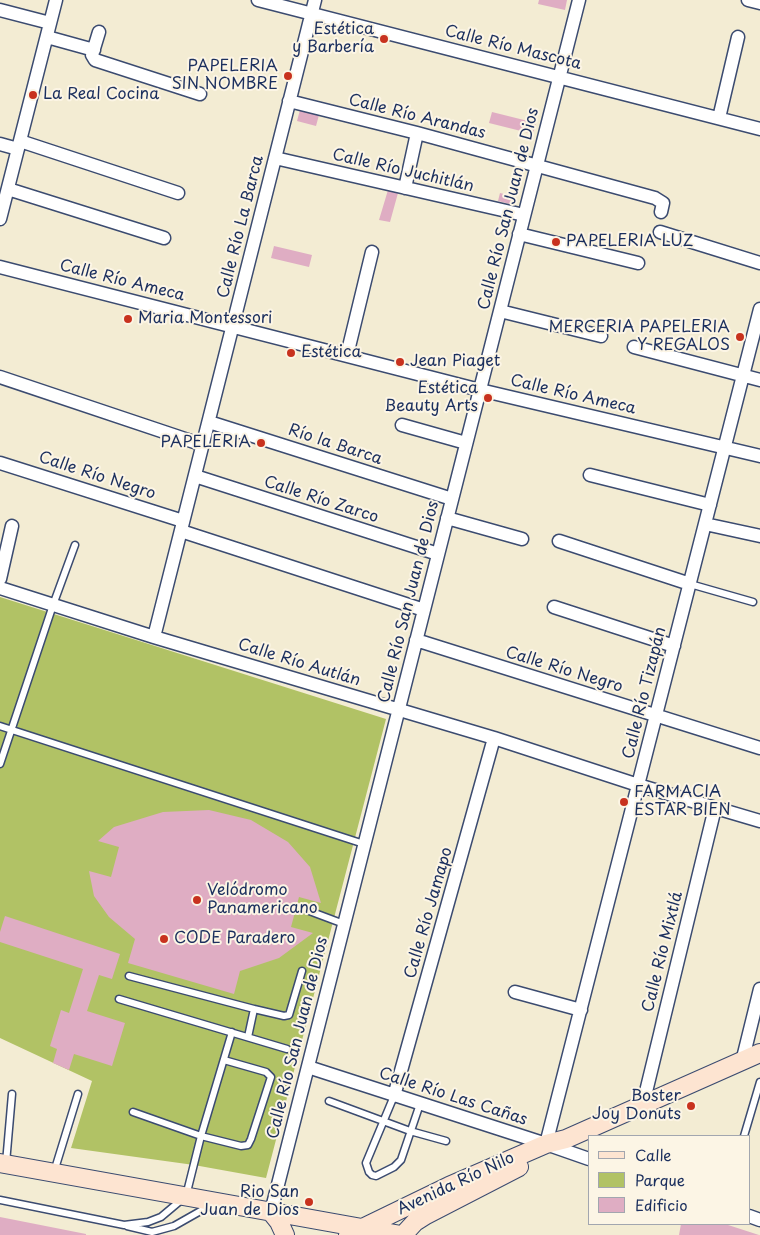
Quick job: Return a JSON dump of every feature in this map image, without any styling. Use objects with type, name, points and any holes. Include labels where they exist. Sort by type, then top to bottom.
[{"type":"street","points":[[0,219],[56,0]]},
{"type":"street","name":"Calle Río Mascota","points":[[258,0],[760,128]]},
{"type":"street","name":"Calle Río La Barca","points":[[154,637],[315,0]]},
{"type":"street","name":"Calle Río San Juan de Dios","points":[[271,1212],[579,0]]},
{"type":"street","points":[[748,0],[760,3]]},
{"type":"street","points":[[0,10],[50,23]]},
{"type":"street","points":[[99,32],[92,55],[97,61],[200,94]]},
{"type":"street","points":[[47,36],[94,50]]},
{"type":"street","points":[[719,118],[738,37]]},
{"type":"street","name":"Calle Río Arandas","points":[[289,101],[417,133],[658,199],[663,204],[661,212]]},
{"type":"street","points":[[405,188],[417,133]]},
{"type":"street","points":[[0,144],[19,145],[178,193]]},
{"type":"street","name":"Calle Río Juchitlán","points":[[275,158],[524,215]]},
{"type":"street","points":[[8,189],[164,238]]},
{"type":"street","points":[[660,232],[760,264]]},
{"type":"street","points":[[520,234],[638,263]]},
{"type":"street","points":[[347,356],[372,252]]},
{"type":"street","name":"Calle Río Ameca","points":[[0,268],[480,390],[760,456]]},
{"type":"street","name":"Calle Río Tizapán","points":[[556,1144],[580,1010],[760,309]]},
{"type":"street","points":[[500,311],[602,336]]},
{"type":"street","points":[[634,347],[760,380]]},
{"type":"street","points":[[0,377],[203,445]]},
{"type":"street","name":"Río la Barca","points":[[209,422],[452,499]]},
{"type":"street","points":[[402,425],[466,443]]},
{"type":"street","name":"Calle Río Negro","points":[[0,463],[424,610]]},
{"type":"street","points":[[590,475],[710,505]]},
{"type":"street","name":"Calle Río Zarco","points":[[195,476],[438,554]]},
{"type":"street","points":[[447,518],[522,539]]},
{"type":"street","points":[[705,524],[760,536]]},
{"type":"street","points":[[0,579],[12,526]]},
{"type":"street","points":[[559,541],[690,584]]},
{"type":"street","name":"Calle Río Autlán","points":[[0,588],[154,637],[494,738],[638,785],[760,821]]},
{"type":"street","points":[[554,607],[674,646]]},
{"type":"street","name":"Calle Río Negro","points":[[416,640],[760,748]]},
{"type":"street","name":"Calle Río Jamapo","points":[[394,1096],[494,738]]},
{"type":"street","name":"Calle Río Mixtlá","points":[[642,1104],[715,808]]},
{"type":"street","points":[[742,1062],[760,988]]},
{"type":"street","points":[[515,992],[580,1010]]},
{"type":"street","name":"Avenida Río Nilo","points":[[356,1232],[449,1186],[556,1144],[760,1053]]},
{"type":"street","name":"Calle Río Las Cañas","points":[[308,1067],[394,1096],[556,1144],[588,1159]]},
{"type":"street","name":"Avenida Río Nilo","points":[[402,1235],[415,1222],[426,1215],[556,1144]]},
{"type":"street","points":[[3,1163],[271,1212],[356,1232],[402,1235]]},
{"type":"street","points":[[271,1212],[279,1222],[285,1235]]},
{"type":"lane","points":[[0,764],[1,755],[12,730],[75,545]]},
{"type":"lane","points":[[690,584],[752,602]]},
{"type":"lane","points":[[0,726],[364,844]]},
{"type":"lane","points":[[304,909],[344,924]]},
{"type":"lane","points":[[129,976],[284,1016],[289,1015],[302,971]]},
{"type":"lane","points":[[120,999],[287,1049]]},
{"type":"lane","points":[[248,1037],[254,1009]]},
{"type":"lane","points":[[124,1225],[148,1222],[161,1217],[186,1196],[232,1032]]},
{"type":"lane","points":[[134,1112],[202,1136],[241,1146],[248,1145],[271,1079],[268,1073],[224,1060]]},
{"type":"lane","points":[[744,1135],[760,1082]]},
{"type":"lane","points":[[3,1163],[12,1094]]},
{"type":"lane","points":[[53,1172],[78,1094]]},
{"type":"lane","points":[[394,1096],[366,1163],[368,1172],[372,1175],[376,1176],[399,1164],[420,1104]]},
{"type":"lane","points":[[329,1101],[410,1131],[446,1141]]},
{"type":"lane","points":[[0,1200],[152,1232],[174,1226],[204,1209],[210,1201]]},
{"type":"green space","name":"CODE Paradero","points":[[0,597],[386,719],[266,1178],[194,1165],[71,1148],[92,1081],[0,1038]]},
{"type":"building","points":[[539,0],[567,0],[565,10],[538,4]]},
{"type":"building","points":[[300,110],[319,115],[316,126],[297,121]]},
{"type":"building","points":[[492,112],[536,123],[533,134],[489,123]]},
{"type":"building","points":[[388,190],[398,193],[390,222],[379,220]]},
{"type":"building","points":[[500,193],[516,197],[514,205],[498,201]]},
{"type":"building","points":[[274,246],[312,255],[309,267],[271,258]]},
{"type":"building","name":"Velódromo Panamericano","points":[[209,810],[251,820],[288,842],[310,867],[321,903],[299,897],[291,927],[313,933],[279,958],[240,971],[234,994],[128,963],[135,939],[109,917],[94,896],[89,871],[111,877],[119,847],[98,841],[114,827],[163,812]]},
{"type":"building","points":[[5,916],[120,954],[112,979],[99,975],[87,1011],[125,1023],[112,1066],[74,1054],[69,1070],[53,1063],[57,1049],[50,1046],[61,1010],[69,1013],[83,969],[0,942],[0,932]]},
{"type":"building","points":[[0,1217],[86,1234],[86,1235],[0,1235]]},
{"type":"building","points":[[681,1225],[728,1225],[759,1235],[679,1235]]},
{"type":"place","name":"Estética y Barbería","points":[[384,39]]},
{"type":"place","name":"PAPELERIA SIN NOMBRE","points":[[288,76]]},
{"type":"place","name":"La Real Cocina","points":[[33,95]]},
{"type":"place","name":"PAPELERIA LUZ","points":[[556,242]]},
{"type":"place","name":"Maria Montessori","points":[[128,319]]},
{"type":"place","name":"MERCERIA PAPELERIA Y REGALOS","points":[[740,337]]},
{"type":"place","name":"Estética","points":[[291,353]]},
{"type":"place","name":"Jean Piaget","points":[[400,362]]},
{"type":"place","name":"Estética Beauty Arts","points":[[488,398]]},
{"type":"place","name":"PAPELERIA","points":[[261,443]]},
{"type":"place","name":"FARMACIA ESTAR BIEN","points":[[624,802]]},
{"type":"place","name":"Velódromo Panamericano","points":[[197,900]]},
{"type":"place","name":"CODE Paradero","points":[[164,939]]},
{"type":"place","name":"Boster Joy Donuts","points":[[691,1106]]},
{"type":"place","name":"Rio San Juan de Dios","points":[[309,1202]]}]
